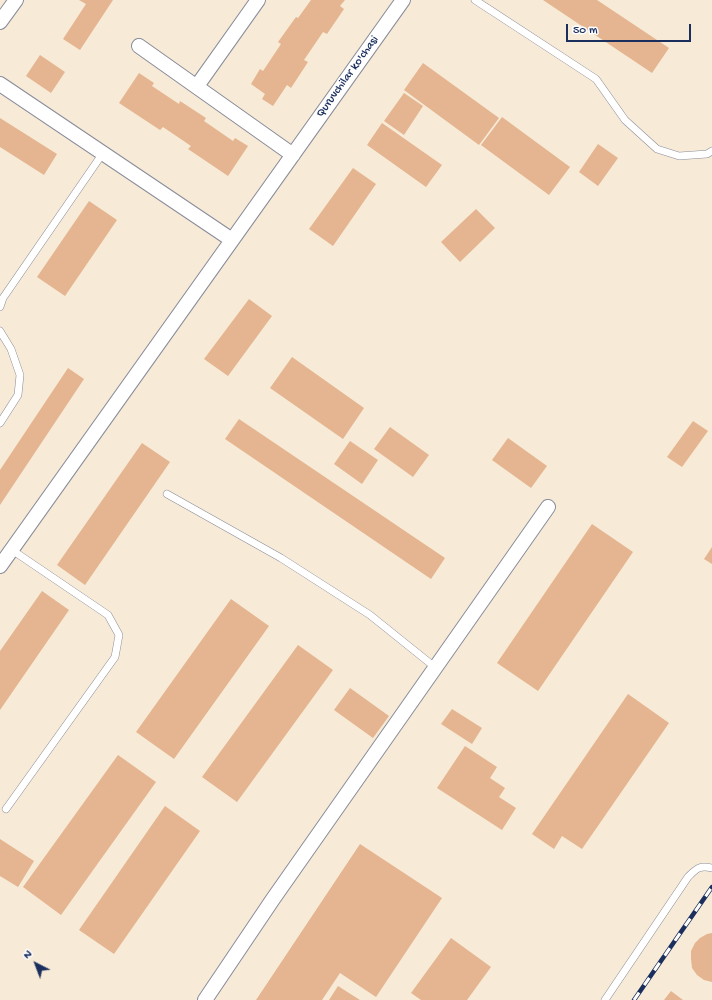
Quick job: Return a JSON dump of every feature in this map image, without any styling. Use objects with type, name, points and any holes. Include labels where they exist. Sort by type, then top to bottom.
[{"type":"street","points":[[0,22],[16,0]]},
{"type":"street","points":[[197,86],[258,0]]},
{"type":"street","name":"Quruvchilar ko'chasi","points":[[0,566],[404,0]]},
{"type":"street","points":[[139,46],[293,155]]},
{"type":"street","points":[[0,84],[232,240]]},
{"type":"street","points":[[206,1000],[274,899],[548,507]]},
{"type":"lane","points":[[475,0],[596,79],[625,120],[656,149],[679,156],[707,154],[712,151]]},
{"type":"lane","points":[[0,307],[3,298],[103,153]]},
{"type":"lane","points":[[0,331],[11,349],[20,375],[18,395],[0,423]]},
{"type":"lane","points":[[167,494],[281,558],[370,615],[436,668]]},
{"type":"lane","points":[[6,809],[115,657],[119,635],[108,615],[12,550]]},
{"type":"lane","points":[[605,1000],[688,877],[696,869],[705,866],[712,868]]},
{"type":"building","points":[[79,0],[113,0],[80,50],[63,39],[86,4]]},
{"type":"building","points":[[311,0],[345,0],[340,6],[344,9],[327,34],[323,32],[304,60],[308,62],[291,88],[287,85],[273,106],[262,99],[265,94],[251,84],[260,69],[263,71],[281,44],[278,42],[296,17],[298,18]]},
{"type":"building","points":[[543,0],[597,0],[669,48],[652,73]]},
{"type":"building","points":[[40,55],[65,72],[51,93],[26,76]]},
{"type":"building","points":[[423,63],[499,118],[479,145],[404,90]]},
{"type":"building","points":[[139,73],[154,83],[152,86],[179,104],[180,101],[206,118],[204,121],[233,141],[235,138],[248,146],[228,176],[188,149],[191,146],[163,127],[160,130],[119,103]]},
{"type":"building","points":[[404,93],[423,106],[404,135],[384,121]]},
{"type":"building","points":[[502,117],[570,167],[549,195],[481,145]]},
{"type":"building","points":[[0,118],[57,154],[44,175],[0,147]]},
{"type":"building","points":[[382,123],[442,165],[426,187],[367,145]]},
{"type":"building","points":[[598,144],[618,158],[598,186],[579,172]]},
{"type":"building","points":[[353,168],[376,184],[333,246],[309,229]]},
{"type":"building","points":[[89,201],[117,220],[65,296],[37,277]]},
{"type":"building","points":[[476,209],[495,228],[460,262],[441,242]]},
{"type":"building","points":[[249,299],[272,316],[228,376],[204,359]]},
{"type":"building","points":[[292,357],[364,408],[343,439],[270,388]]},
{"type":"building","points":[[68,368],[84,379],[0,505],[0,470]]},
{"type":"building","points":[[239,419],[445,558],[431,579],[225,439]]},
{"type":"building","points":[[693,421],[708,431],[682,467],[667,457]]},
{"type":"building","points":[[390,427],[429,455],[413,477],[374,449]]},
{"type":"building","points":[[508,438],[547,466],[531,488],[492,460]]},
{"type":"building","points":[[350,441],[378,460],[362,484],[334,464]]},
{"type":"building","points":[[142,443],[170,462],[85,585],[57,565]]},
{"type":"building","points":[[592,524],[633,552],[538,691],[497,663]]},
{"type":"building","points":[[712,547],[712,564],[704,559]]},
{"type":"building","points":[[42,591],[69,610],[0,710],[0,651]]},
{"type":"building","points":[[231,599],[269,626],[174,759],[136,732]]},
{"type":"building","points":[[298,645],[333,670],[237,802],[202,777]]},
{"type":"building","points":[[350,688],[389,716],[373,738],[334,710]]},
{"type":"building","points":[[628,694],[669,723],[582,849],[562,836],[554,849],[532,834]]},
{"type":"building","points":[[452,709],[482,728],[472,744],[441,724]]},
{"type":"building","points":[[465,746],[497,767],[490,778],[505,788],[499,797],[516,808],[502,830],[437,788]]},
{"type":"building","points":[[118,755],[156,782],[61,915],[23,887]]},
{"type":"building","points":[[165,806],[200,831],[114,954],[79,930]]},
{"type":"building","points":[[0,839],[34,861],[18,887],[0,876]]},
{"type":"building","points":[[360,844],[442,898],[376,997],[340,973],[322,1000],[256,1000]]},
{"type":"building","points":[[712,933],[712,982],[704,980],[697,975],[692,968],[691,951],[695,943],[700,938]]},
{"type":"building","points":[[451,938],[491,967],[467,1000],[421,1000],[411,993]]},
{"type":"building","points":[[338,986],[360,1000],[329,1000]]},
{"type":"building","points":[[671,991],[683,1000],[664,1000]]},
{"type":"railway","points":[[634,1000],[712,887]]}]
